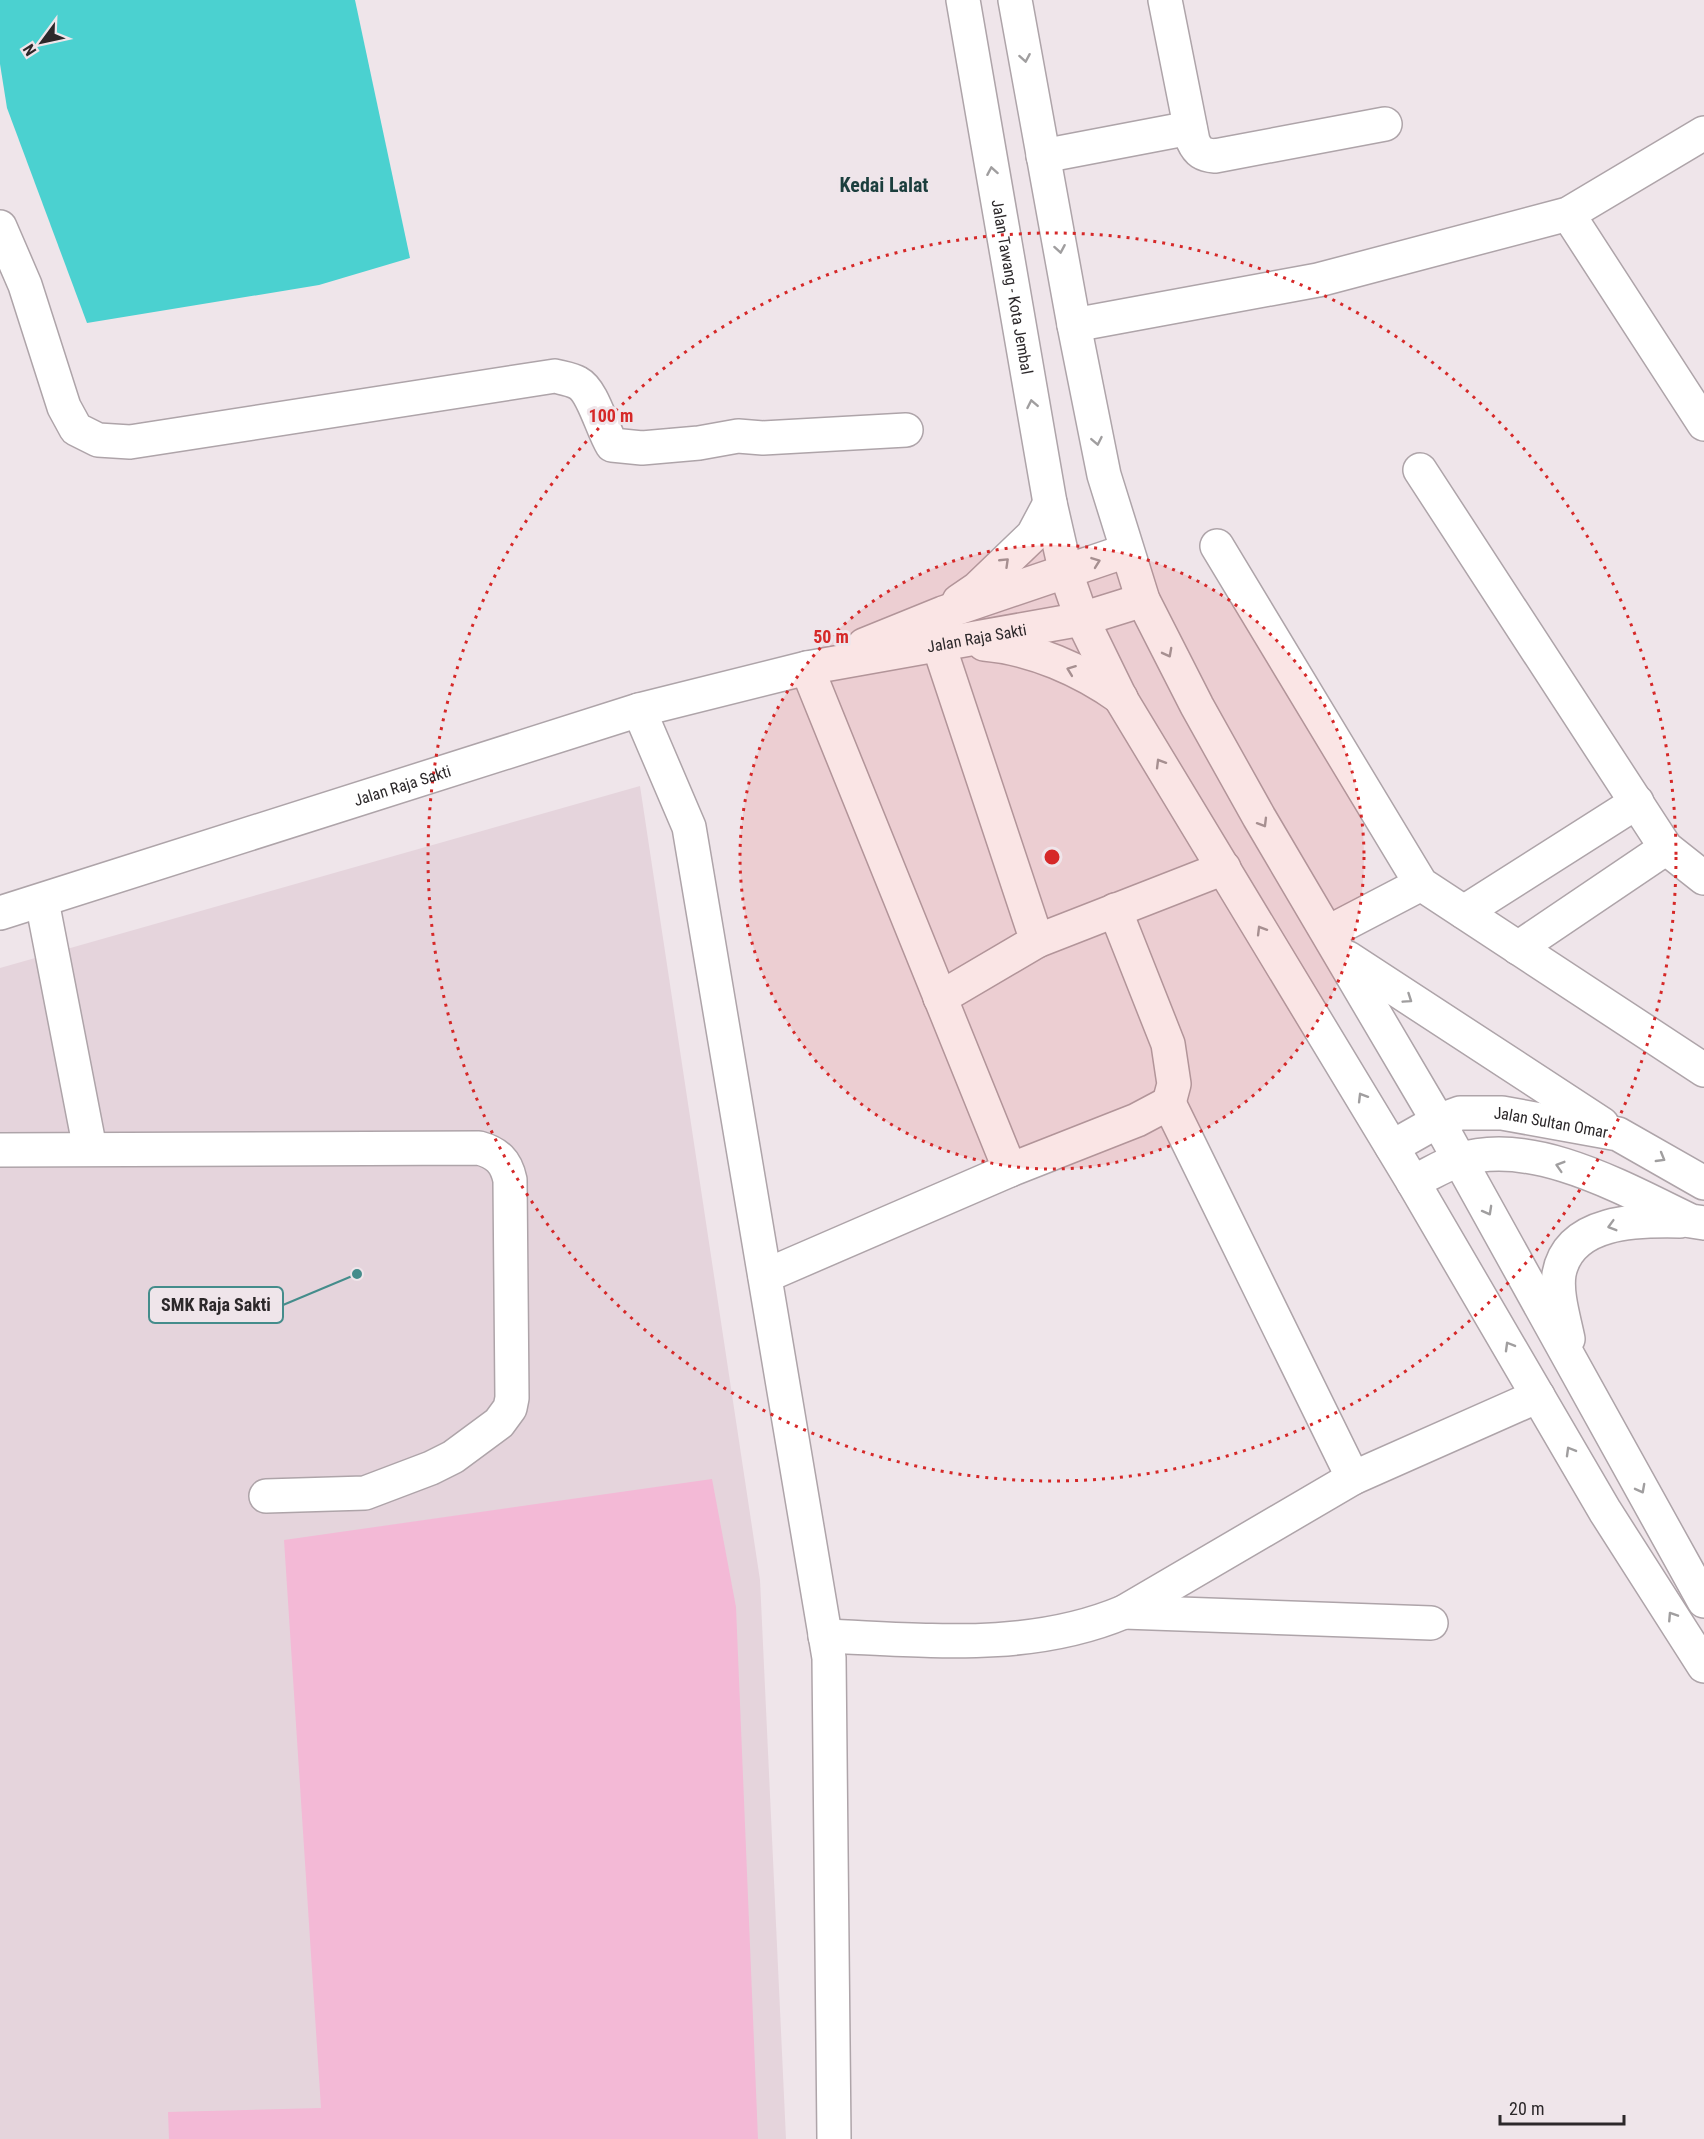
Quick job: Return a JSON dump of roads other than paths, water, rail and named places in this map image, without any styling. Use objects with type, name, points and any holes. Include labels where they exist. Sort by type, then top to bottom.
[{"type":"main road","name":"Jalan Tawang - Kota Jembal","points":[[963,0],[1050,503],[1066,573],[1082,619],[1121,699],[1413,1182],[1605,1511],[1704,1665]]},
{"type":"main road","points":[[1015,0],[1074,326],[1104,475],[1143,600],[1231,767],[1438,1120],[1704,1601]]},
{"type":"main road","points":[[1166,0],[1190,128],[1197,150],[1205,155],[1215,156],[1385,124]]},
{"type":"main road","points":[[1043,156],[1190,128]]},
{"type":"main road","points":[[1074,326],[1318,280],[1568,214],[1704,133]]},
{"type":"main road","points":[[1568,214],[1704,424]]},
{"type":"main road","points":[[0,227],[25,285],[64,407],[76,429],[98,440],[130,442],[555,376],[579,383],[589,392],[603,430],[612,445],[625,448],[699,443],[738,436],[764,438],[906,430]]},
{"type":"main road","points":[[1420,470],[1666,848],[1704,878]]},
{"type":"main road","points":[[944,613],[978,588],[1033,535],[1050,503]]},
{"type":"main road","points":[[1216,546],[1421,884],[1704,1070]]},
{"type":"main road","name":"Jalan Raja Sakti","points":[[807,668],[944,613],[1126,551]]},
{"type":"main road","name":"Jalan Raja Sakti","points":[[4,906],[42,901],[639,710],[807,668],[1082,619],[1143,600]]},
{"type":"main road","points":[[1037,941],[950,644],[1011,646],[1093,678],[1121,699]]},
{"type":"main road","points":[[807,668],[1010,1170]]},
{"type":"main road","points":[[639,710],[689,827],[825,1636],[828,1658],[834,2139]]},
{"type":"main road","points":[[1464,912],[1636,802]]},
{"type":"main road","points":[[1518,948],[1666,848]]},
{"type":"main road","points":[[940,998],[1037,941],[1224,868]]},
{"type":"main road","points":[[1335,943],[1421,884]]},
{"type":"main road","points":[[42,901],[90,1149]]},
{"type":"main road","points":[[1115,910],[1168,1044],[1174,1084],[1169,1103],[1353,1478]]},
{"type":"main road","points":[[1335,943],[1618,1134]]},
{"type":"main road","points":[[765,1276],[1010,1170],[1137,1120],[1169,1103]]},
{"type":"main road","name":"Jalan Sultan Omar","points":[[1392,1147],[1438,1120],[1460,1113],[1502,1113],[1618,1134],[1704,1183]]},
{"type":"main road","points":[[0,1150],[479,1148],[501,1158],[507,1167],[510,1180],[512,1398],[506,1416],[446,1461],[365,1493],[266,1496]]},
{"type":"main road","points":[[1413,1182],[1459,1160],[1488,1154],[1530,1157],[1602,1179],[1697,1222]]},
{"type":"main road","points":[[1573,1364],[1562,1311],[1559,1275],[1567,1255],[1584,1237],[1610,1225],[1642,1220],[1697,1222]]},
{"type":"main road","points":[[825,1636],[974,1642],[1066,1633],[1124,1612],[1353,1478],[1538,1396]]},
{"type":"main road","points":[[1124,1612],[1431,1623]]},
{"type":"water","points":[[0,0],[355,0],[410,258],[319,285],[87,323],[7,108],[0,64]]},
{"type":"place","name":"SMK Raja Sakti","points":[[357,1274]]},
{"type":"district","name":"Kedai Lalat","points":[[884,185]]}]
